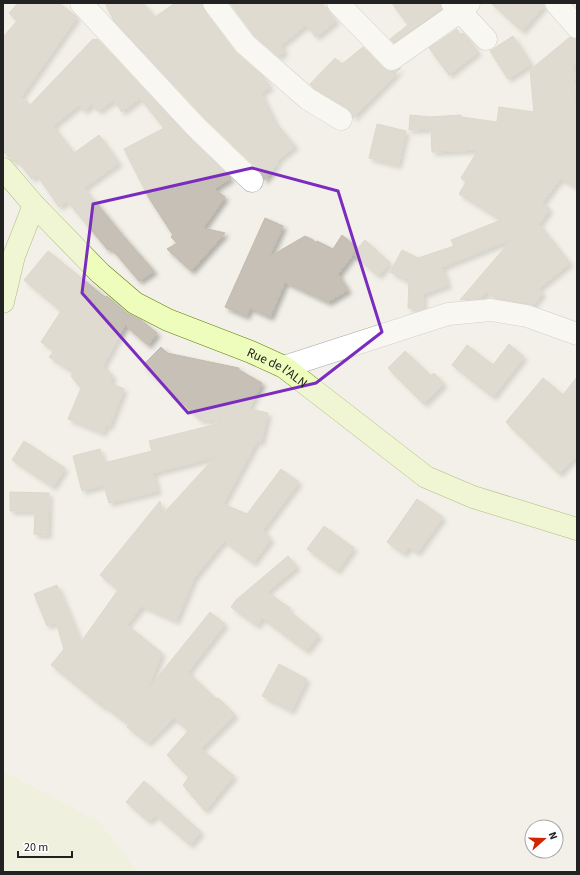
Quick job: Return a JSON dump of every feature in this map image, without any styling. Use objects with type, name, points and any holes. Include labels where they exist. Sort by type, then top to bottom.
[{"type":"main road","name":"Rue de l'ALN","points":[[3,169],[34,205],[100,273],[135,303],[168,320],[251,352],[284,367],[426,478],[473,497],[577,530]]},
{"type":"main road","points":[[3,302],[14,256],[34,205]]},
{"type":"street","points":[[81,3],[195,126],[252,181]]},
{"type":"street","points":[[214,3],[245,44],[308,99],[341,119]]},
{"type":"street","points":[[338,3],[392,59],[460,6],[486,39]]},
{"type":"street","points":[[556,3],[577,28]]},
{"type":"street","points":[[284,367],[448,314],[491,310],[527,316],[577,334]]},
{"type":"highlighted area","points":[[252,168],[338,191],[382,332],[316,383],[188,413],[82,293],[93,204]]},
{"type":"green space","points":[[3,771],[99,822],[138,872],[3,872]]},
{"type":"building","points":[[18,3],[59,3],[77,17],[21,97],[30,105],[93,39],[97,39],[186,134],[231,178],[214,189],[225,197],[203,228],[225,233],[191,271],[167,249],[177,243],[171,237],[173,235],[149,198],[124,149],[164,128],[140,98],[122,112],[114,100],[98,111],[92,104],[84,111],[79,105],[53,126],[74,153],[99,135],[119,163],[84,188],[154,271],[139,281],[111,248],[108,250],[67,201],[59,207],[37,175],[32,179],[17,160],[14,162],[3,151],[3,37],[17,21],[9,13]]},
{"type":"building","points":[[105,3],[143,3],[155,17],[175,3],[202,3],[204,11],[235,52],[263,76],[270,87],[261,93],[275,122],[295,146],[276,162],[278,163],[264,180],[261,172],[204,117],[114,21]]},
{"type":"building","points":[[230,3],[322,3],[336,21],[316,37],[306,25],[280,46],[285,50],[279,57],[254,35]]},
{"type":"building","points":[[392,3],[440,3],[441,9],[394,43],[390,39],[408,25]]},
{"type":"building","points":[[491,3],[544,3],[544,6],[522,31]]},
{"type":"building","points":[[457,29],[460,35],[463,33],[466,36],[478,52],[449,75],[429,48]]},
{"type":"building","points":[[513,36],[531,64],[508,79],[490,51]]},
{"type":"building","points":[[570,37],[577,39],[577,63],[573,66],[577,113],[577,187],[560,179],[542,203],[550,209],[539,224],[570,263],[538,289],[543,293],[533,305],[495,298],[487,292],[481,298],[460,300],[512,239],[442,267],[448,285],[423,294],[423,309],[408,308],[409,282],[390,272],[402,250],[418,258],[454,246],[451,240],[501,220],[459,194],[466,182],[461,178],[478,150],[432,152],[431,129],[409,130],[410,115],[430,117],[461,115],[461,117],[497,122],[499,107],[534,112],[530,70]]},
{"type":"building","points":[[363,47],[383,68],[388,71],[394,71],[401,68],[353,118],[352,113],[347,108],[315,89],[310,84],[335,58],[342,64]]},
{"type":"building","points":[[377,124],[406,131],[398,165],[369,158]]},
{"type":"building","points":[[265,218],[283,226],[269,257],[305,236],[316,243],[317,241],[333,249],[342,235],[358,248],[338,274],[348,290],[328,302],[285,282],[270,317],[250,308],[246,316],[225,307]]},
{"type":"building","points":[[365,240],[390,263],[378,276],[353,254]]},
{"type":"building","points":[[48,251],[105,297],[107,296],[127,313],[141,320],[157,333],[148,345],[125,325],[103,366],[113,376],[110,383],[124,389],[109,427],[106,425],[103,433],[68,419],[81,388],[71,376],[74,373],[49,357],[54,351],[41,342],[61,311],[24,280]]},
{"type":"building","points":[[509,344],[524,357],[493,397],[452,365],[467,345],[493,365]]},
{"type":"building","points":[[161,347],[167,353],[239,368],[239,370],[262,383],[249,409],[268,413],[261,442],[257,441],[223,504],[247,514],[281,469],[299,482],[263,530],[271,539],[253,563],[224,541],[194,578],[176,621],[142,606],[127,625],[162,653],[149,688],[210,612],[225,624],[188,672],[235,715],[201,749],[234,776],[205,811],[183,785],[189,777],[167,755],[188,731],[174,718],[148,743],[127,727],[129,725],[105,707],[104,708],[51,665],[64,649],[56,622],[47,626],[34,594],[57,585],[81,642],[118,590],[100,575],[160,501],[163,514],[215,457],[153,473],[158,491],[109,503],[104,485],[82,491],[73,456],[100,449],[104,463],[152,451],[149,441],[221,423],[199,419],[143,365]]},
{"type":"building","points":[[405,351],[431,376],[434,373],[444,384],[424,404],[388,368]]},
{"type":"building","points":[[577,377],[577,455],[559,474],[506,422],[543,378],[563,395]]},
{"type":"building","points":[[24,441],[65,468],[53,487],[12,460]]},
{"type":"building","points":[[10,492],[49,493],[48,535],[34,534],[35,511],[10,511]]},
{"type":"building","points":[[417,499],[443,517],[417,553],[409,547],[404,554],[387,542]]},
{"type":"building","points":[[324,526],[354,548],[337,571],[307,549]]},
{"type":"building","points":[[288,556],[297,567],[267,592],[290,608],[288,610],[319,635],[306,651],[262,618],[257,626],[231,607],[236,600]]},
{"type":"building","points":[[279,664],[307,679],[291,711],[262,696]]},
{"type":"building","points":[[144,781],[201,832],[190,845],[155,815],[149,822],[126,802]]}]
